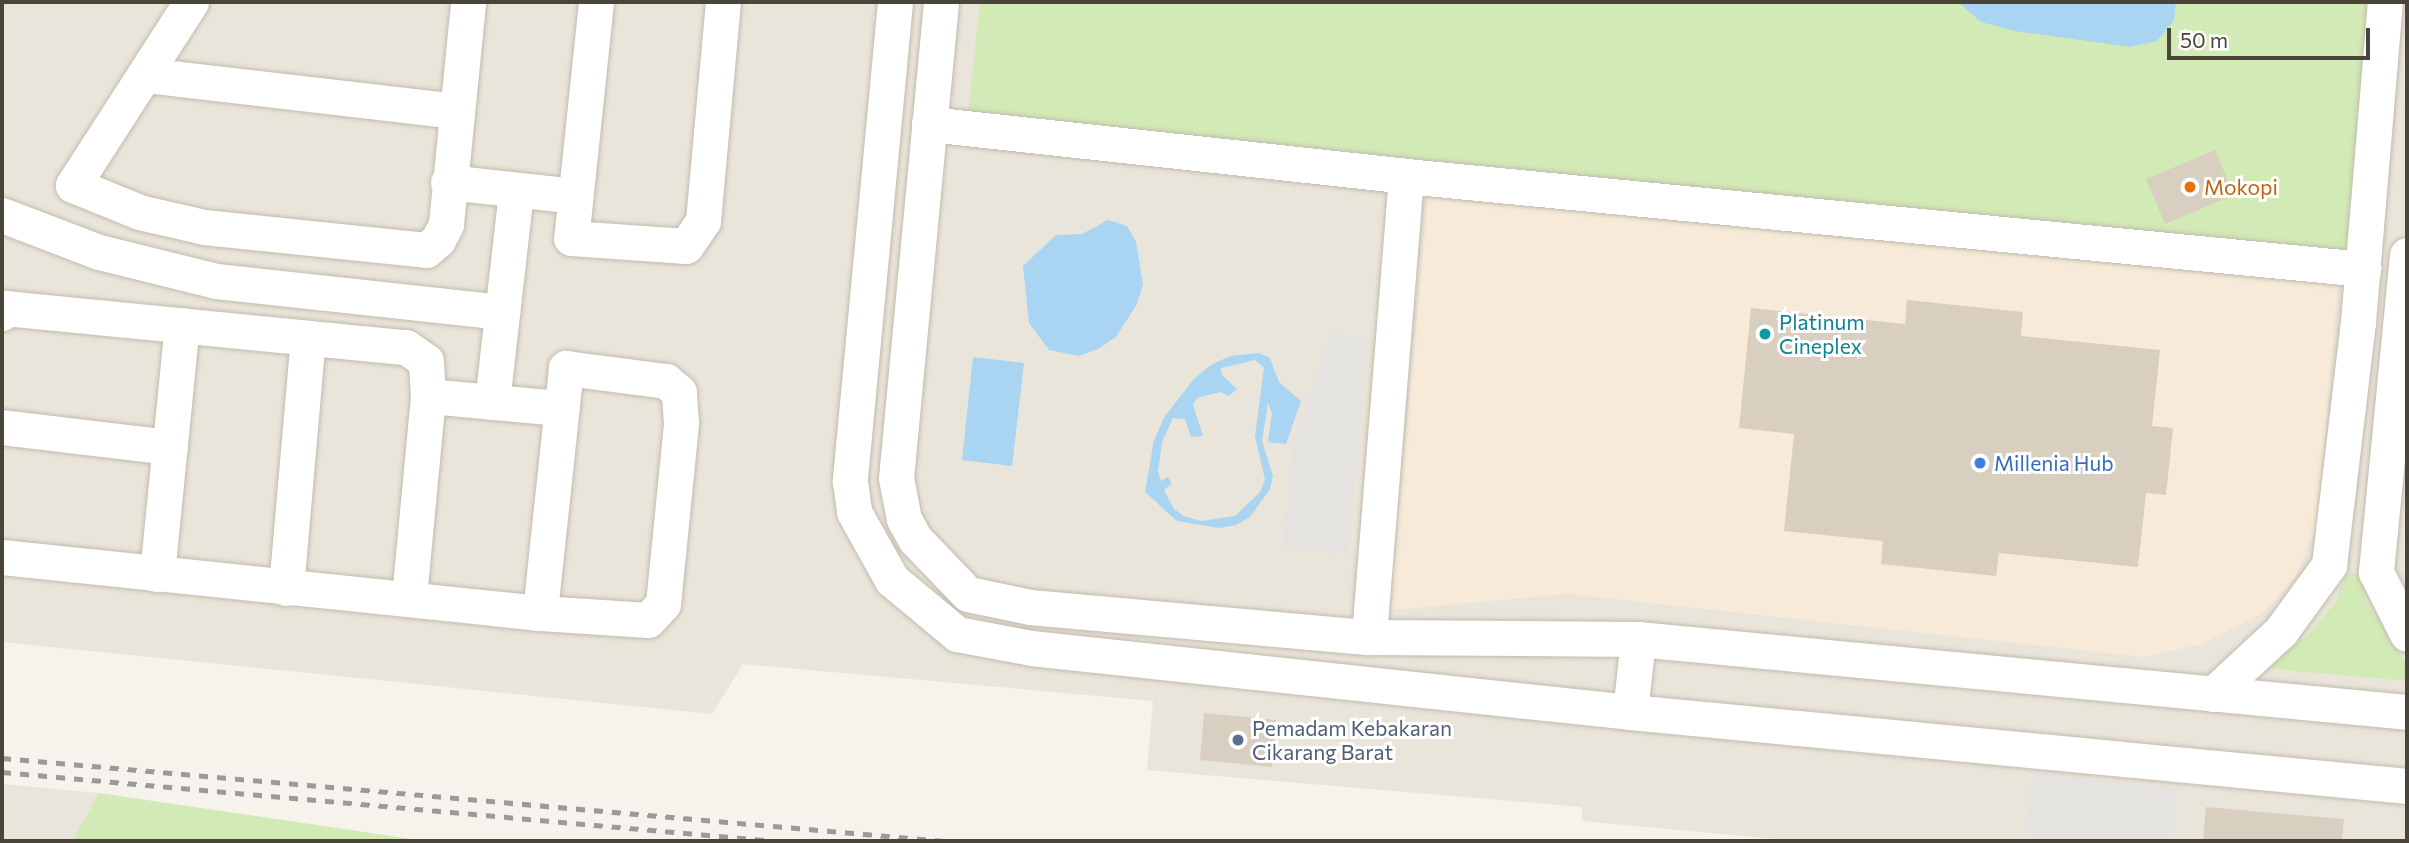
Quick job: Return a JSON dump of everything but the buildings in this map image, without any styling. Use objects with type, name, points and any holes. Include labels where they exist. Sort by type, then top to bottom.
[{"type":"street","points":[[191,2],[73,184],[139,212],[204,227],[426,250],[438,240],[446,224],[454,111],[468,2]]},
{"type":"street","points":[[596,2],[571,238],[686,246],[695,238],[703,221],[723,2]]},
{"type":"street","points":[[895,2],[850,482],[854,512],[870,545],[892,580],[911,599],[957,634],[1031,648],[1630,712],[2407,786]]},
{"type":"street","points":[[941,2],[896,457],[904,519],[928,554],[968,594],[1030,607],[1369,636],[1638,639],[2407,712]]},
{"type":"street","points":[[2213,694],[2281,631],[2329,565],[2363,269],[2385,2]]},
{"type":"street","points":[[145,75],[454,111]]},
{"type":"street","points":[[929,124],[1406,176],[2363,269]]},
{"type":"street","points":[[1369,636],[1406,176]]},
{"type":"street","points":[[448,182],[575,196]]},
{"type":"street","points":[[492,402],[516,190]]},
{"type":"street","points":[[3,216],[99,252],[216,281],[502,312]]},
{"type":"street","points":[[2407,255],[2376,572],[2407,634]]},
{"type":"street","points":[[2,313],[5,308],[406,347],[426,361],[428,396],[409,598]]},
{"type":"street","points":[[157,574],[182,325]]},
{"type":"street","points":[[285,588],[308,338]]},
{"type":"street","points":[[2,557],[540,613],[648,620],[657,615],[665,589],[681,424],[679,392],[666,381],[650,376],[566,368],[540,613]]},
{"type":"street","points":[[428,396],[561,408]]},
{"type":"street","points":[[2,426],[170,447]]},
{"type":"street","points":[[1630,712],[1638,639]]},
{"type":"shaded area","points":[[2,2],[2407,2],[2407,841],[1795,841],[1582,821],[1582,807],[1147,770],[1153,701],[743,664],[712,714],[2,642]]},
{"type":"shaded area","points":[[1428,197],[2338,285],[2317,526],[2295,578],[2263,613],[2202,644],[2144,657],[1568,594],[1390,610]]},
{"type":"shaded area","points":[[1329,333],[1369,338],[1348,555],[1283,548],[1292,452]]},
{"type":"shaded area","points":[[2032,773],[2178,788],[2172,841],[2025,841]]},
{"type":"shaded area","points":[[2,784],[99,793],[72,841],[2,841]]},
{"type":"green space","points":[[980,2],[2371,2],[2347,253],[968,113]]},
{"type":"green space","points":[[2346,573],[2361,575],[2366,600],[2407,665],[2407,681],[2273,669],[2270,663],[2275,655],[2307,636],[2335,603]]},
{"type":"green space","points":[[99,793],[425,841],[72,841]]},
{"type":"water","points":[[1958,2],[2176,2],[2174,20],[2157,41],[2130,47],[2015,31],[1981,22]]},
{"type":"water","points":[[1108,220],[1127,226],[1136,242],[1143,284],[1137,304],[1116,337],[1098,349],[1079,356],[1049,350],[1029,323],[1023,266],[1056,235],[1082,234]]},
{"type":"water","points":[[1259,353],[1270,358],[1279,382],[1301,401],[1286,444],[1268,442],[1272,413],[1268,403],[1262,441],[1273,476],[1270,489],[1250,517],[1236,525],[1219,528],[1177,521],[1145,492],[1154,440],[1165,416],[1194,379],[1211,365],[1230,356]],"holes":[[[1255,360],[1264,368],[1255,436],[1265,480],[1260,492],[1235,516],[1201,521],[1184,516],[1174,509],[1164,490],[1172,484],[1168,477],[1161,481],[1158,471],[1162,442],[1173,418],[1185,419],[1191,437],[1203,436],[1193,405],[1197,398],[1220,392],[1229,396],[1237,389],[1222,375],[1221,368]]]},
{"type":"water","points":[[973,357],[1024,363],[1012,466],[962,460]]},
{"type":"railway","points":[[2,758],[944,841]]},
{"type":"railway","points":[[2,772],[775,841]]},
{"type":"place","name":"Mokopi","points":[[2190,187]]},
{"type":"place","name":"Platinum Cineplex","points":[[1765,334]]},
{"type":"place","name":"Millenia Hub","points":[[1980,463]]},
{"type":"place","name":"Pemadam Kebakaran Cikarang Barat","points":[[1238,740]]}]
